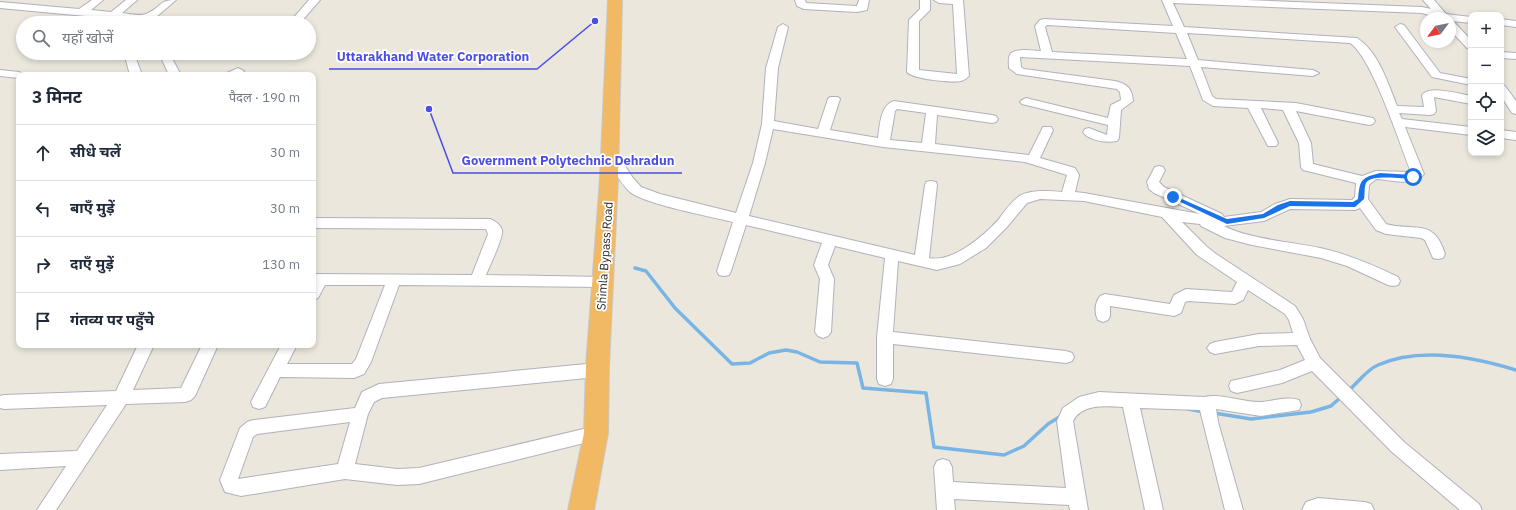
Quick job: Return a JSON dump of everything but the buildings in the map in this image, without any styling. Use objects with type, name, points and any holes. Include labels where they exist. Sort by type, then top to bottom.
[{"type":"highway","name":"Shimla Bypass Road","points":[[581,510],[596,433],[597,370],[604,282],[611,154],[615,0]]},
{"type":"street","points":[[48,9],[60,0]]},
{"type":"street","points":[[82,12],[98,0]]},
{"type":"street","points":[[9,4],[113,16],[132,0]]},
{"type":"street","points":[[148,16],[171,0]]},
{"type":"street","points":[[300,16],[314,0]]},
{"type":"street","points":[[800,0],[801,4],[804,6],[857,9],[863,8],[864,0]]},
{"type":"street","points":[[925,0],[925,10],[914,20],[912,72],[922,75],[959,78],[963,76],[958,1],[939,0]]},
{"type":"street","points":[[1369,121],[1288,107],[1216,103],[1208,100],[1168,0],[1332,3],[1390,9],[1422,10],[1428,12]]},
{"type":"street","points":[[1384,0],[1390,9]]},
{"type":"street","points":[[1428,0],[1439,12]]},
{"type":"street","points":[[0,13],[29,16]]},
{"type":"street","points":[[1456,18],[1468,20]]},
{"type":"street","points":[[1048,56],[1040,26],[1044,22],[1355,41],[1359,43],[1377,71],[1418,174],[1413,177],[1373,176],[1364,181],[1307,166],[1305,143],[1288,107]]},
{"type":"street","points":[[1504,22],[1516,24]]},
{"type":"street","points":[[724,271],[759,162],[768,124],[772,68],[783,27]]},
{"type":"street","points":[[1400,27],[1436,75],[1449,79],[1468,82]]},
{"type":"street","points":[[1456,30],[1468,43]]},
{"type":"street","points":[[1088,132],[1112,139],[1113,138],[1115,108],[1127,101],[1126,91],[1120,85],[1088,69],[1048,56],[1016,54],[1014,56],[1014,68],[1018,71],[1026,73],[1088,69],[1194,63],[1313,73]]},
{"type":"street","points":[[1504,55],[1516,56]]},
{"type":"street","points":[[131,60],[135,72]]},
{"type":"street","points":[[168,60],[174,72]]},
{"type":"street","points":[[0,73],[16,75]]},
{"type":"street","points":[[1504,92],[1516,110]]},
{"type":"street","points":[[1394,116],[1430,111],[1428,95],[1433,93],[1468,99]]},
{"type":"street","points":[[823,133],[834,100]]},
{"type":"street","points":[[1026,102],[1114,123]]},
{"type":"street","points":[[883,143],[889,110],[891,106],[896,104],[932,111],[992,119]]},
{"type":"street","points":[[1253,105],[1272,143]]},
{"type":"street","points":[[1504,109],[1516,110]]},
{"type":"street","points":[[928,148],[932,111]]},
{"type":"street","points":[[1394,116],[1468,129]]},
{"type":"street","points":[[768,124],[883,143],[1033,159],[1071,171],[1073,175],[1067,196]]},
{"type":"street","points":[[1033,159],[1048,130]]},
{"type":"street","points":[[1504,134],[1516,136]]},
{"type":"street","points":[[611,154],[632,186],[641,193],[741,219],[937,265],[955,260],[981,244],[992,234],[1022,200],[1040,195],[1067,196],[1099,200],[1166,214],[1227,222],[1264,216],[1280,207],[1290,204],[1350,206],[1357,204],[1361,199],[1364,181]]},
{"type":"street","points":[[1159,170],[1153,182],[1156,188],[1227,222]]},
{"type":"street","points":[[920,262],[931,185]]},
{"type":"street","points":[[1361,199],[1381,227],[1428,235],[1433,239],[1438,254]]},
{"type":"street","points":[[1166,214],[1202,251],[1290,310],[1296,319],[1302,339],[1314,363],[1398,447],[1473,510]]},
{"type":"street","points":[[1198,219],[1225,232],[1252,240],[1321,253],[1352,262],[1393,281]]},
{"type":"street","points":[[316,223],[490,224],[495,230],[495,234],[477,281]]},
{"type":"street","points":[[823,332],[827,279],[821,265],[830,240]]},
{"type":"street","points":[[885,379],[885,337],[892,254]]},
{"type":"street","points":[[317,279],[604,282]]},
{"type":"street","points":[[277,370],[358,369],[363,362],[394,280]]},
{"type":"street","points":[[1103,316],[1103,303],[1105,300],[1174,310],[1176,309],[1179,299],[1186,296],[1235,298],[1238,296],[1245,281]]},
{"type":"street","points":[[885,337],[1066,356]]},
{"type":"street","points":[[1215,348],[1258,340],[1302,339]]},
{"type":"street","points":[[46,510],[122,396],[145,348]]},
{"type":"street","points":[[4,402],[122,396],[185,395],[190,391],[209,348]]},
{"type":"street","points":[[259,402],[288,348]]},
{"type":"street","points":[[1237,386],[1282,376],[1314,363]]},
{"type":"street","points":[[346,471],[360,414],[368,397],[379,391],[597,370]]},
{"type":"street","points":[[945,490],[1077,503],[1065,421],[1070,413],[1091,400],[1099,399],[1205,404],[1217,402],[1261,409],[1293,405]]},
{"type":"street","points":[[1130,401],[1154,510]]},
{"type":"street","points":[[1205,404],[1208,408],[1210,422],[1234,510]]},
{"type":"street","points":[[360,414],[253,426],[246,433],[229,480],[231,486],[240,488],[346,471],[397,477],[419,476],[596,433]]},
{"type":"street","points":[[0,462],[82,458]]},
{"type":"street","points":[[943,468],[946,510]]},
{"type":"street","points":[[1311,510],[1312,508],[1318,506],[1365,510]]},
{"type":"waterway","points":[[635,268],[646,271],[675,308],[732,364],[750,363],[769,353],[786,350],[797,352],[820,362],[857,363],[863,388],[926,393],[934,447],[1004,455],[1024,446],[1048,424],[1061,416]]},
{"type":"waterway","points":[[1348,391],[1374,367],[1394,359],[1411,356],[1429,355],[1465,358],[1483,361],[1516,370]]},
{"type":"waterway","points":[[1214,413],[1251,419],[1311,412],[1331,406],[1341,397]]},
{"type":"waterway","points":[[1188,409],[1204,412]]},
{"type":"place","name":"Uttarakhand Water Corporation","points":[[595,21]]},
{"type":"place","name":"Government Polytechnic Dehradun","points":[[429,109]]},
{"type":"route","points":[[1173,197],[1227,222],[1254,219],[1290,204],[1355,205],[1361,199],[1363,183],[1367,178],[1380,175],[1413,177]]}]
